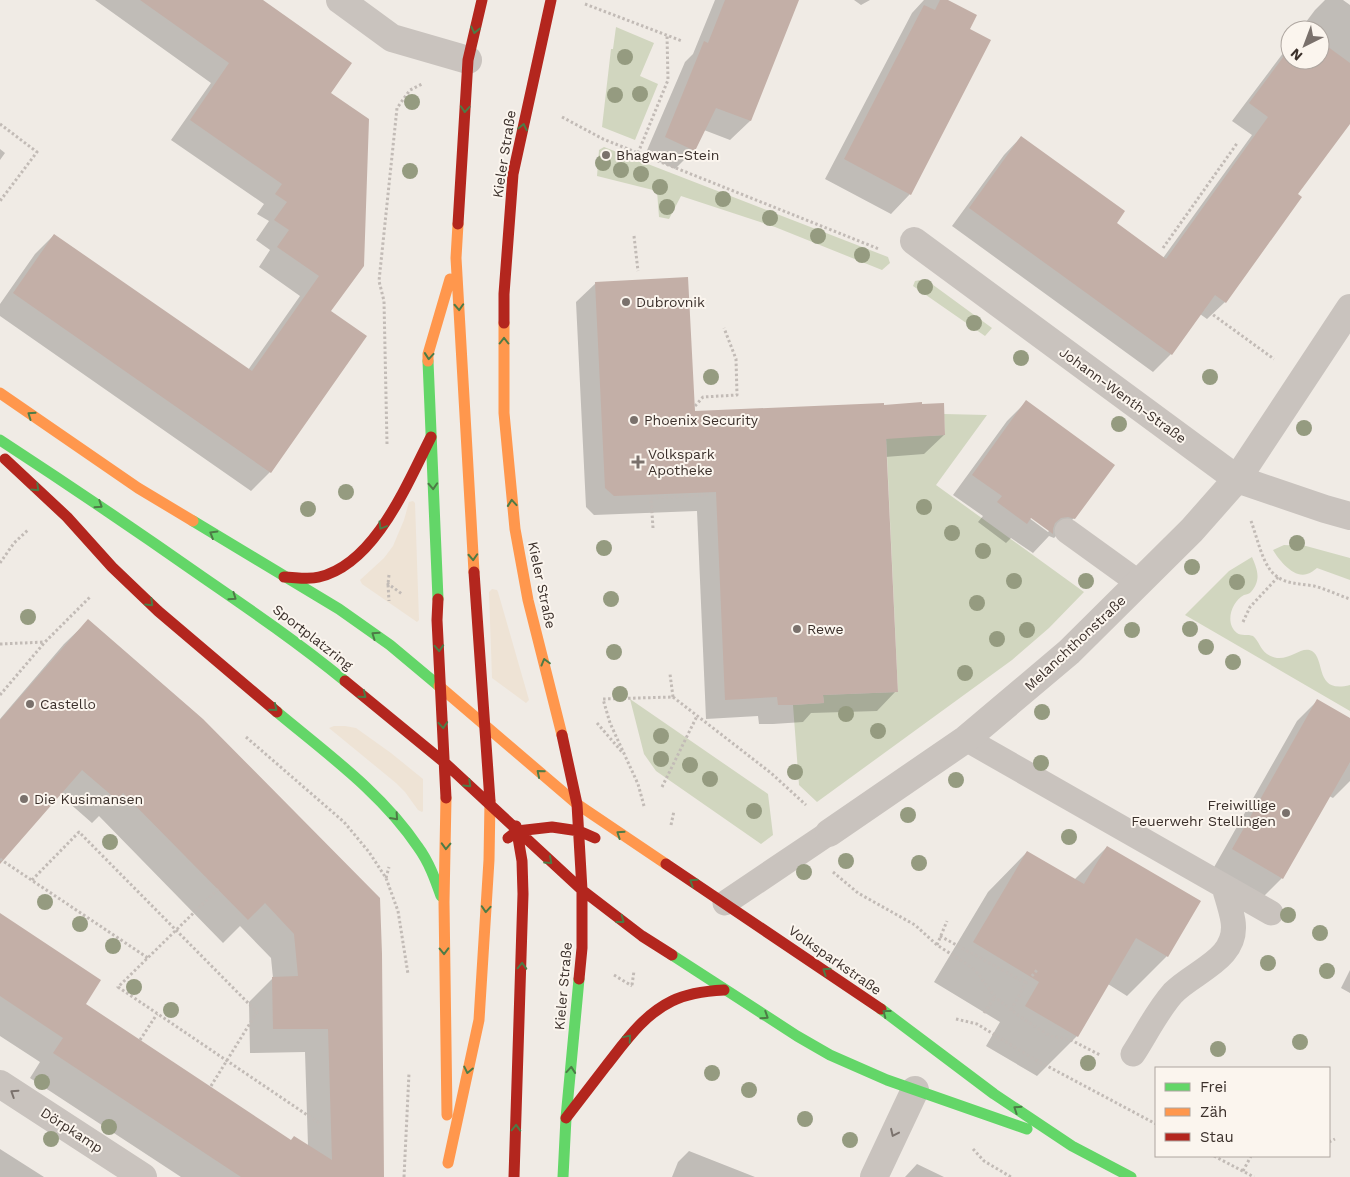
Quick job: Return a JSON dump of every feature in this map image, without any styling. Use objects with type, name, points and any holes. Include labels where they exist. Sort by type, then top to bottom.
[{"type":"main road","points":[[448,1163],[479,1020],[489,860],[490,806],[456,258],[468,60],[482,0]]},
{"type":"main road","name":"Kieler Straße","points":[[550,0],[513,174],[504,294],[504,413],[516,538],[528,600],[557,709],[577,804],[582,890],[582,948],[566,1118],[563,1177]]},
{"type":"main road","points":[[448,1177],[444,902],[447,815],[437,620],[438,581],[428,354],[456,258]]},
{"type":"main road","points":[[0,394],[138,488],[339,609],[375,634],[577,804]]},
{"type":"main road","points":[[284,577],[319,577],[343,568],[363,552],[378,533],[431,437]]},
{"type":"main road","name":"Sportplatzring","points":[[0,440],[110,512],[272,624],[445,763],[582,890]]},
{"type":"main road","points":[[0,455],[60,510],[112,567],[158,611],[306,735],[392,813],[419,848],[431,870],[444,902]]},
{"type":"main road","points":[[484,727],[499,768]]},
{"type":"main road","name":"Volksparkstraße","points":[[577,804],[866,998],[994,1094],[1072,1146],[1131,1177]]},
{"type":"main road","points":[[512,812],[522,861],[523,894],[514,1177]]},
{"type":"main road","points":[[489,860],[503,842],[517,831],[552,827],[578,831],[661,862]]},
{"type":"main road","name":"Volksparkstraße","points":[[582,890],[642,936],[724,990],[830,1055],[887,1080],[985,1113],[1072,1146]]},
{"type":"main road","points":[[566,1118],[622,1044],[650,1014],[667,1003],[686,995],[705,990],[724,990]]},
{"type":"street","points":[[340,0],[392,38],[468,60]]},
{"type":"street","name":"Johann-Wenth-Straße","points":[[914,241],[1237,479],[1350,516]]},
{"type":"street","name":"Melanchthonstraße","points":[[829,833],[966,739],[1069,652],[1192,530],[1237,479],[1350,308]]},
{"type":"street","name":"Dörpkamp","points":[[0,1084],[143,1177]]},
{"type":"street","points":[[874,1177],[915,1090]]},
{"type":"lane","points":[[1067,531],[1139,583]]},
{"type":"lane","points":[[966,739],[1271,913]]},
{"type":"lane","name":"Melanchthonstraße","points":[[726,903],[829,833]]},
{"type":"lane","points":[[1133,1054],[1172,994],[1213,964],[1229,945],[1233,934],[1233,922],[1224,887]]},
{"type":"path","points":[[585,4],[682,42]]},
{"type":"path","points":[[638,153],[668,80],[667,35]]},
{"type":"path","points":[[387,446],[384,301],[379,281],[396,108],[410,90],[468,60]]},
{"type":"path","points":[[528,100],[603,139],[879,249],[914,241]]},
{"type":"path","points":[[0,124],[37,152],[0,201]]},
{"type":"path","points":[[1163,248],[1238,142]]},
{"type":"path","points":[[634,236],[638,271]]},
{"type":"path","points":[[1205,309],[1302,380]]},
{"type":"path","points":[[695,406],[703,397],[736,395],[736,359],[724,328]]},
{"type":"path","points":[[652,528],[651,498],[707,495],[706,492]]},
{"type":"path","points":[[0,563],[14,543],[31,527]]},
{"type":"path","points":[[1262,553],[1271,571],[1278,577],[1290,583],[1313,586],[1350,599]]},
{"type":"path","points":[[1243,622],[1250,607],[1278,577]]},
{"type":"path","points":[[383,579],[403,595]]},
{"type":"path","points":[[388,584],[389,603]]},
{"type":"path","points":[[0,695],[45,642],[92,595]]},
{"type":"path","points":[[0,644],[45,642]]},
{"type":"path","points":[[670,674],[673,697]]},
{"type":"path","points":[[638,784],[610,723],[603,700],[673,697],[771,773],[810,808],[829,833]]},
{"type":"path","points":[[662,787],[697,716]]},
{"type":"path","points":[[246,736],[344,822],[369,852],[386,878],[398,911],[408,980]]},
{"type":"path","points":[[32,880],[79,832],[257,1012],[211,1086]]},
{"type":"path","points":[[0,859],[148,958]]},
{"type":"path","points":[[846,883],[858,893],[915,925],[937,945],[976,972],[995,997],[1019,1016],[1050,1036],[1071,1040],[1103,1057]]},
{"type":"path","points":[[218,889],[118,987],[319,1123]]},
{"type":"path","points":[[937,945],[947,921]]},
{"type":"path","points":[[940,936],[1026,983]]},
{"type":"path","points":[[1011,1010],[1026,983],[1037,970]]},
{"type":"path","points":[[632,985],[634,971]]},
{"type":"path","points":[[984,1012],[995,997]]},
{"type":"path","points":[[140,1040],[157,1014]]},
{"type":"path","points":[[977,1024],[1034,1059],[1155,1123]]},
{"type":"path","points":[[404,1177],[409,1073]]},
{"type":"path","points":[[1330,1142],[1336,1139]]},
{"type":"path","points":[[1216,1157],[1254,1177]]},
{"type":"path","points":[[1243,1171],[1250,1157]]},
{"type":"path","points":[[984,1161],[1012,1177]]},
{"type":"green space","points":[[616,27],[654,43],[640,76],[658,84],[635,140],[602,127],[611,49],[613,49]]},
{"type":"green space","points":[[604,147],[888,257],[890,263],[882,270],[775,227],[681,196],[669,219],[659,217],[657,191],[597,176],[599,150]]},
{"type":"green space","points":[[925,279],[992,328],[985,336],[913,286],[915,281]]},
{"type":"green space","points":[[944,414],[987,415],[936,485],[1084,592],[1049,628],[1012,660],[817,802],[799,785],[793,705],[824,703],[823,695],[898,692],[886,435],[929,416],[930,436],[945,435]]},
{"type":"green space","points":[[1284,545],[1306,546],[1350,558],[1350,580],[1317,568],[1307,574],[1297,574],[1283,563],[1273,550]]},
{"type":"green space","points":[[1252,557],[1257,571],[1256,583],[1251,592],[1240,598],[1233,607],[1230,618],[1233,629],[1239,634],[1253,636],[1267,654],[1274,657],[1286,657],[1303,650],[1312,651],[1319,661],[1326,681],[1331,685],[1350,685],[1350,711],[1185,615],[1229,571]]},
{"type":"green space","points":[[630,699],[768,794],[773,835],[761,844],[656,771],[644,754]]},
{"type":"shaded area","points":[[413,501],[415,503],[419,620],[417,622],[362,584],[360,580],[384,558],[393,546],[409,502]]},
{"type":"shaded area","points":[[492,589],[498,592],[529,700],[526,703],[492,678],[489,592]]},
{"type":"shaded area","points":[[334,726],[356,728],[423,779],[423,811],[418,810],[396,783],[329,728]]},
{"type":"building","points":[[140,0],[263,0],[352,63],[331,93],[369,119],[364,266],[331,311],[367,336],[271,473],[13,293],[54,234],[252,371],[319,276],[277,247],[289,230],[274,220],[287,202],[275,194],[282,184],[190,120],[229,63]]},
{"type":"building","points":[[725,0],[799,0],[751,121],[716,108],[695,151],[665,137],[704,41],[708,43]]},
{"type":"building","points":[[940,0],[948,0],[977,15],[970,29],[991,40],[911,195],[844,159],[924,5],[935,10]]},
{"type":"building","points":[[1330,48],[1350,63],[1350,124],[1298,194],[1302,197],[1226,303],[1215,295],[1172,355],[969,208],[1021,136],[1125,211],[1117,223],[1166,259],[1268,117],[1249,103],[1280,61],[1280,70],[1330,70]]},
{"type":"building","points":[[688,277],[695,411],[884,403],[884,405],[922,402],[922,404],[944,403],[945,435],[886,439],[898,692],[823,695],[824,703],[793,705],[778,705],[777,697],[725,700],[716,492],[614,496],[605,488],[595,282]]},
{"type":"building","points":[[1026,400],[1115,465],[1075,519],[1061,518],[1055,523],[1053,534],[1031,518],[1027,524],[997,502],[1002,496],[972,475]]},
{"type":"building","points":[[88,619],[203,719],[380,898],[384,1177],[241,1177],[53,1053],[63,1038],[0,996],[0,913],[101,980],[86,1004],[291,1140],[294,1136],[332,1160],[328,1029],[273,1029],[272,977],[298,976],[294,934],[265,903],[248,920],[123,793],[117,800],[82,770],[0,864],[0,720]]},
{"type":"building","name":"Freiwillige Feuerwehr Stellingen","points":[[1317,699],[1350,718],[1350,762],[1283,879],[1232,849]]},
{"type":"building","points":[[1107,846],[1201,901],[1168,957],[1136,938],[1078,1037],[1025,1006],[1039,982],[973,942],[1027,851],[1084,884]]},
{"type":"traffic: fast","points":[[428,361],[438,599]]},
{"type":"traffic: fast","points":[[0,440],[103,508],[240,603],[345,681]]},
{"type":"traffic: fast","points":[[193,521],[339,609],[390,645],[439,686]]},
{"type":"traffic: fast","points":[[277,712],[334,758],[388,809],[404,827],[422,853],[441,896]]},
{"type":"traffic: fast","points":[[672,955],[797,1036],[830,1055],[887,1080],[1027,1129]]},
{"type":"traffic: fast","points":[[563,1177],[566,1118],[579,979]]},
{"type":"traffic: fast","points":[[881,1009],[994,1094],[1072,1146],[1131,1177]]},
{"type":"traffic: slow","points":[[458,224],[456,258],[474,572]]},
{"type":"traffic: slow","points":[[428,361],[428,354],[450,279]]},
{"type":"traffic: slow","points":[[504,323],[504,413],[515,529],[528,600],[562,735]]},
{"type":"traffic: slow","points":[[0,393],[138,488],[193,521]]},
{"type":"traffic: slow","points":[[439,686],[577,804],[666,864]]},
{"type":"traffic: slow","points":[[446,798],[444,902],[447,1115]]},
{"type":"traffic: slow","points":[[448,1163],[479,1020],[489,860],[490,801]]},
{"type":"traffic: jam","points":[[458,224],[468,60],[482,0]]},
{"type":"traffic: jam","points":[[504,323],[504,294],[513,174],[551,0]]},
{"type":"traffic: jam","points":[[284,577],[319,577],[339,569],[357,556],[387,520],[400,499],[431,437]]},
{"type":"traffic: jam","points":[[5,459],[67,517],[112,567],[158,611],[277,712]]},
{"type":"traffic: jam","points":[[474,572],[490,801]]},
{"type":"traffic: jam","points":[[438,599],[437,620],[446,798]]},
{"type":"traffic: jam","points":[[345,681],[445,763],[582,890],[642,936],[672,955]]},
{"type":"traffic: jam","points":[[562,735],[577,804],[582,890],[582,948],[579,979]]},
{"type":"traffic: jam","points":[[514,1177],[523,894],[522,861],[516,826]]},
{"type":"traffic: jam","points":[[508,838],[517,831],[552,827],[579,831],[595,838]]},
{"type":"traffic: jam","points":[[666,864],[881,1009]]},
{"type":"traffic: jam","points":[[566,1118],[643,1021],[662,1007],[684,996],[724,990]]},
{"type":"place","name":"Bhagwan-Stein","points":[[606,155]]},
{"type":"place","name":"Dubrovnik","points":[[626,302]]},
{"type":"place","name":"Phoenix Security","points":[[634,420]]},
{"type":"place","name":"Volkspark Apotheke","points":[[638,462]]},
{"type":"place","name":"Rewe","points":[[797,629]]},
{"type":"place","name":"Castello","points":[[30,704]]},
{"type":"place","name":"Die Kusimansen","points":[[24,799]]},
{"type":"place","name":"Freiwillige Feuerwehr Stellingen","points":[[1286,813]]}]
